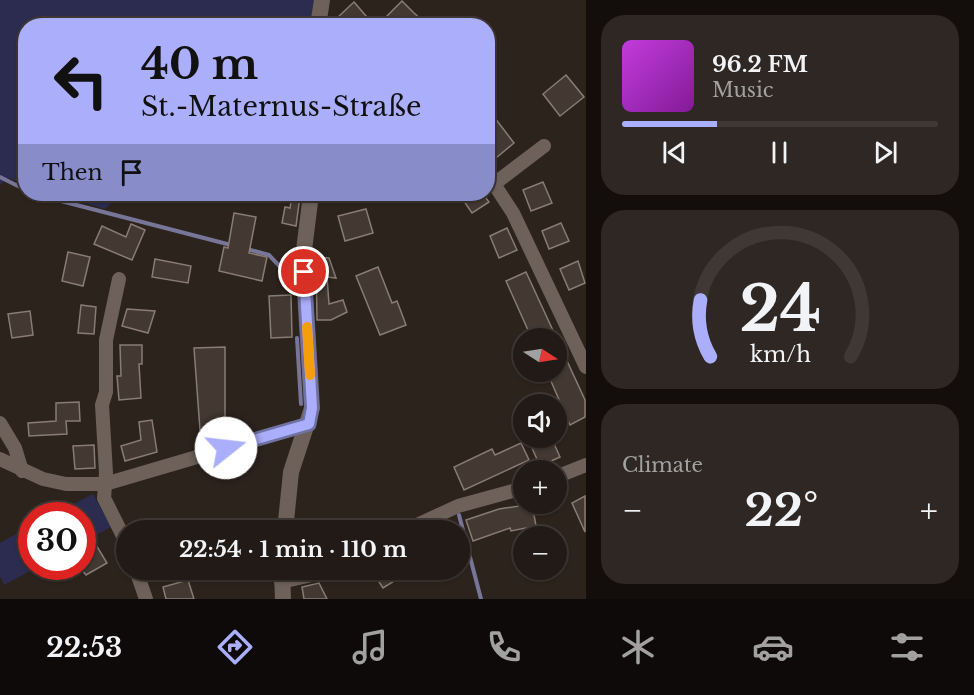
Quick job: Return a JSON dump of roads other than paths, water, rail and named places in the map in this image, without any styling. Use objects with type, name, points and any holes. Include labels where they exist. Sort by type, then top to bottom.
[{"type":"street","points":[[319,18],[322,0]]},
{"type":"street","points":[[495,177],[544,146]]},
{"type":"street","points":[[495,185],[513,213],[585,367]]},
{"type":"street","points":[[286,520],[291,471],[309,424],[312,408],[303,258],[310,201]]},
{"type":"street","points":[[116,522],[104,498],[102,405],[106,392],[106,340],[119,279]]},
{"type":"street","points":[[0,423],[15,448],[22,471]]},
{"type":"street","points":[[0,459],[22,471],[66,484],[105,484],[309,424]]},
{"type":"street","points":[[567,472],[585,465]]},
{"type":"street","points":[[428,520],[458,506],[513,491]]},
{"type":"street","points":[[139,580],[146,599]]},
{"type":"street","points":[[282,580],[283,599]]},
{"type":"waterway","points":[[0,177],[18,186]]},
{"type":"waterway","points":[[61,201],[231,245]]},
{"type":"waterway","points":[[247,249],[269,255],[287,274]]},
{"type":"waterway","points":[[297,338],[301,404]]},
{"type":"waterway","points":[[459,515],[481,599]]}]
